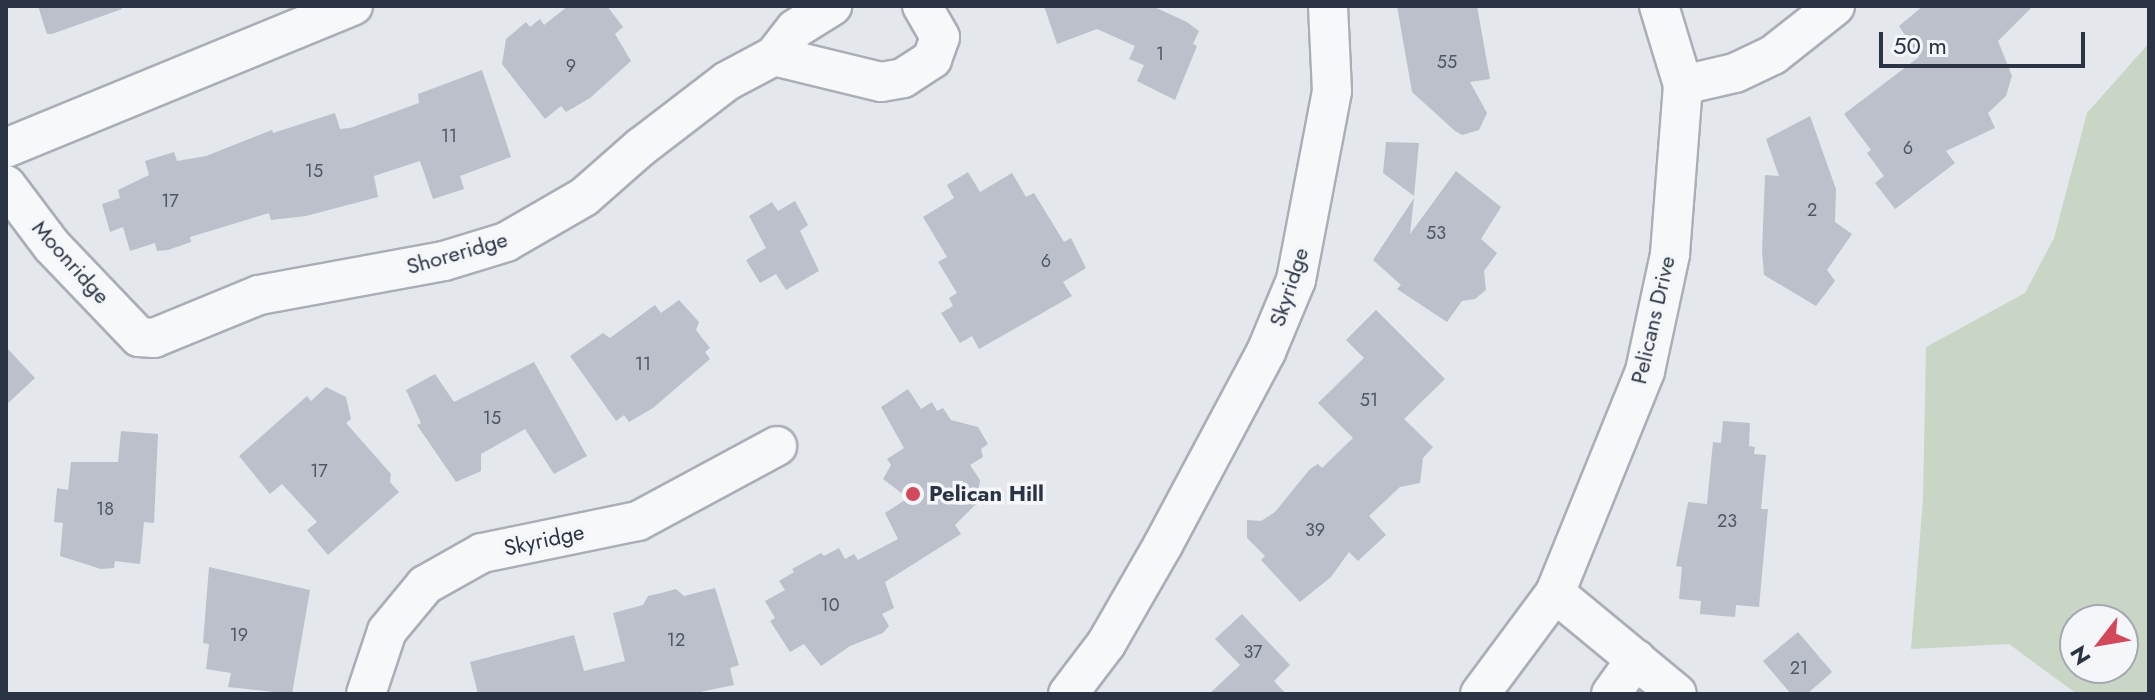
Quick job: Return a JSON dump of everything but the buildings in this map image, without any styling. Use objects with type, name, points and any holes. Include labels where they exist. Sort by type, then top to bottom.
[{"type":"street","points":[[6,148],[353,6]]},
{"type":"street","name":"Shoreridge","points":[[139,337],[154,338],[259,295],[444,261],[506,242],[584,197],[727,81],[774,56],[795,29],[832,6]]},
{"type":"street","points":[[774,56],[881,82],[903,78],[932,59],[940,37],[922,6]]},
{"type":"street","name":"Skyridge","points":[[1068,694],[1106,644],[1164,543],[1266,352],[1296,280],[1332,91],[1328,6]]},
{"type":"street","name":"Pelicans Drive","points":[[1480,694],[1555,593],[1645,371],[1670,254],[1683,85],[1659,6]]},
{"type":"street","points":[[1683,85],[1735,73],[1773,55],[1835,6]]},
{"type":"street","name":"Moonridge","points":[[6,185],[52,246],[139,337]]},
{"type":"street","name":"Skyridge","points":[[366,694],[387,631],[425,585],[482,553],[638,521],[777,446]]},
{"type":"street","points":[[1555,593],[1677,694]]},
{"type":"street","points":[[1611,694],[1636,659]]},
{"type":"green space","points":[[2149,43],[2149,694],[2077,694],[2063,684],[2139,684],[2139,604],[2059,604],[2059,681],[2009,644],[1911,649],[1923,499],[1926,347],[2025,293],[2054,238],[2087,113]]},
{"type":"place","name":"Pelican Hill","points":[[913,494]]}]
